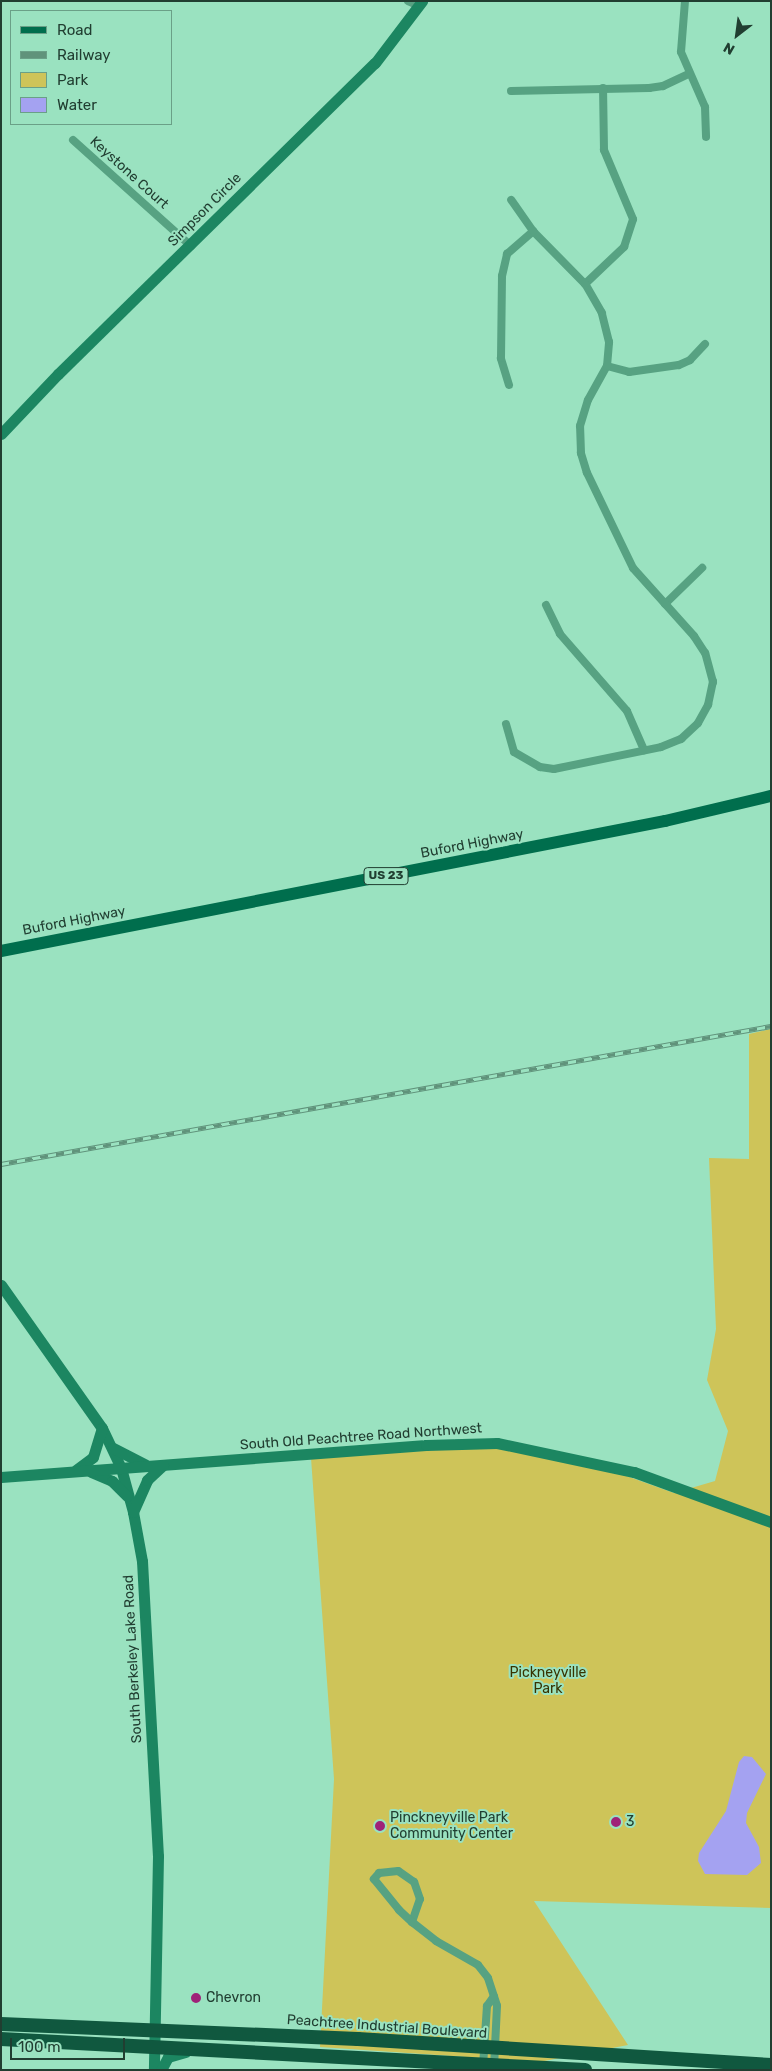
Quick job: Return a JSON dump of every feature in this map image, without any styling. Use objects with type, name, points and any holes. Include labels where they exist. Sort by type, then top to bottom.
[{"type":"highway","name":"Peachtree Industrial Boulevard","points":[[1,2024],[358,2039],[489,2061],[585,2070]]},
{"type":"highway","name":"Peachtree Industrial Boulevard","points":[[1,2039],[489,2061],[771,2065]]},
{"type":"main road","name":"Buford Highway","points":[[1,951],[665,821],[771,796]]},
{"type":"street","points":[[684,1],[681,52],[689,74],[706,107],[706,137]]},
{"type":"street","name":"Simpson Circle","points":[[1,434],[58,374],[375,63],[416,3]]},
{"type":"street","points":[[511,91],[663,86],[689,74]]},
{"type":"street","points":[[585,284],[624,247],[633,219],[604,150],[604,88]]},
{"type":"street","name":"Keystone Court","points":[[72,140],[190,246]]},
{"type":"street","points":[[506,724],[514,752],[540,767],[554,769],[672,744],[690,732],[704,715],[712,688],[705,653],[694,636],[633,568],[620,546],[581,453],[583,413],[608,366],[606,326],[585,284],[532,231],[511,200]]},
{"type":"street","points":[[509,385],[501,358],[502,276],[508,254],[532,231]]},
{"type":"street","points":[[608,366],[629,372],[679,365],[690,360],[704,344]]},
{"type":"street","points":[[665,604],[702,568]]},
{"type":"street","points":[[546,605],[560,634],[628,710],[644,750]]},
{"type":"street","name":"South Berkeley Lake Road","points":[[1,1285],[102,1428],[121,1468],[132,1507],[142,1561],[158,1856],[152,2030],[154,2070]]},
{"type":"street","points":[[102,1428],[97,1450],[82,1470],[112,1481],[132,1507],[147,1480],[163,1465]]},
{"type":"street","name":"South Old Peachtree Road Northwest","points":[[1,1477],[426,1444],[496,1443],[634,1472],[771,1522]]},
{"type":"street","points":[[112,1448],[149,1466]]},
{"type":"street","points":[[412,1922],[420,1899],[414,1882],[398,1871],[380,1874],[374,1879],[412,1922],[436,1941],[478,1965],[488,1978],[494,1996],[487,2006],[489,2061]]},
{"type":"street","points":[[161,2070],[174,2054],[204,2049]]},
{"type":"green space","name":"Pickneyville Park","points":[[771,1029],[771,1908],[534,1901],[628,2045],[539,2062],[320,2047],[334,1779],[311,1458],[482,1447],[513,1450],[621,1474],[674,1493],[715,1481],[728,1431],[707,1380],[716,1329],[709,1158],[749,1159],[749,1034]]},
{"type":"water","points":[[744,1756],[752,1757],[766,1774],[747,1813],[746,1823],[759,1847],[761,1863],[747,1875],[705,1874],[698,1861],[699,1853],[726,1811],[739,1762]]},
{"type":"railway","points":[[1,1164],[771,1026]]},
{"type":"place","name":"3","points":[[616,1822]]},
{"type":"place","name":"Pinckneyville Park Community Center","points":[[380,1826]]},
{"type":"place","name":"Chevron","points":[[196,1998]]}]
